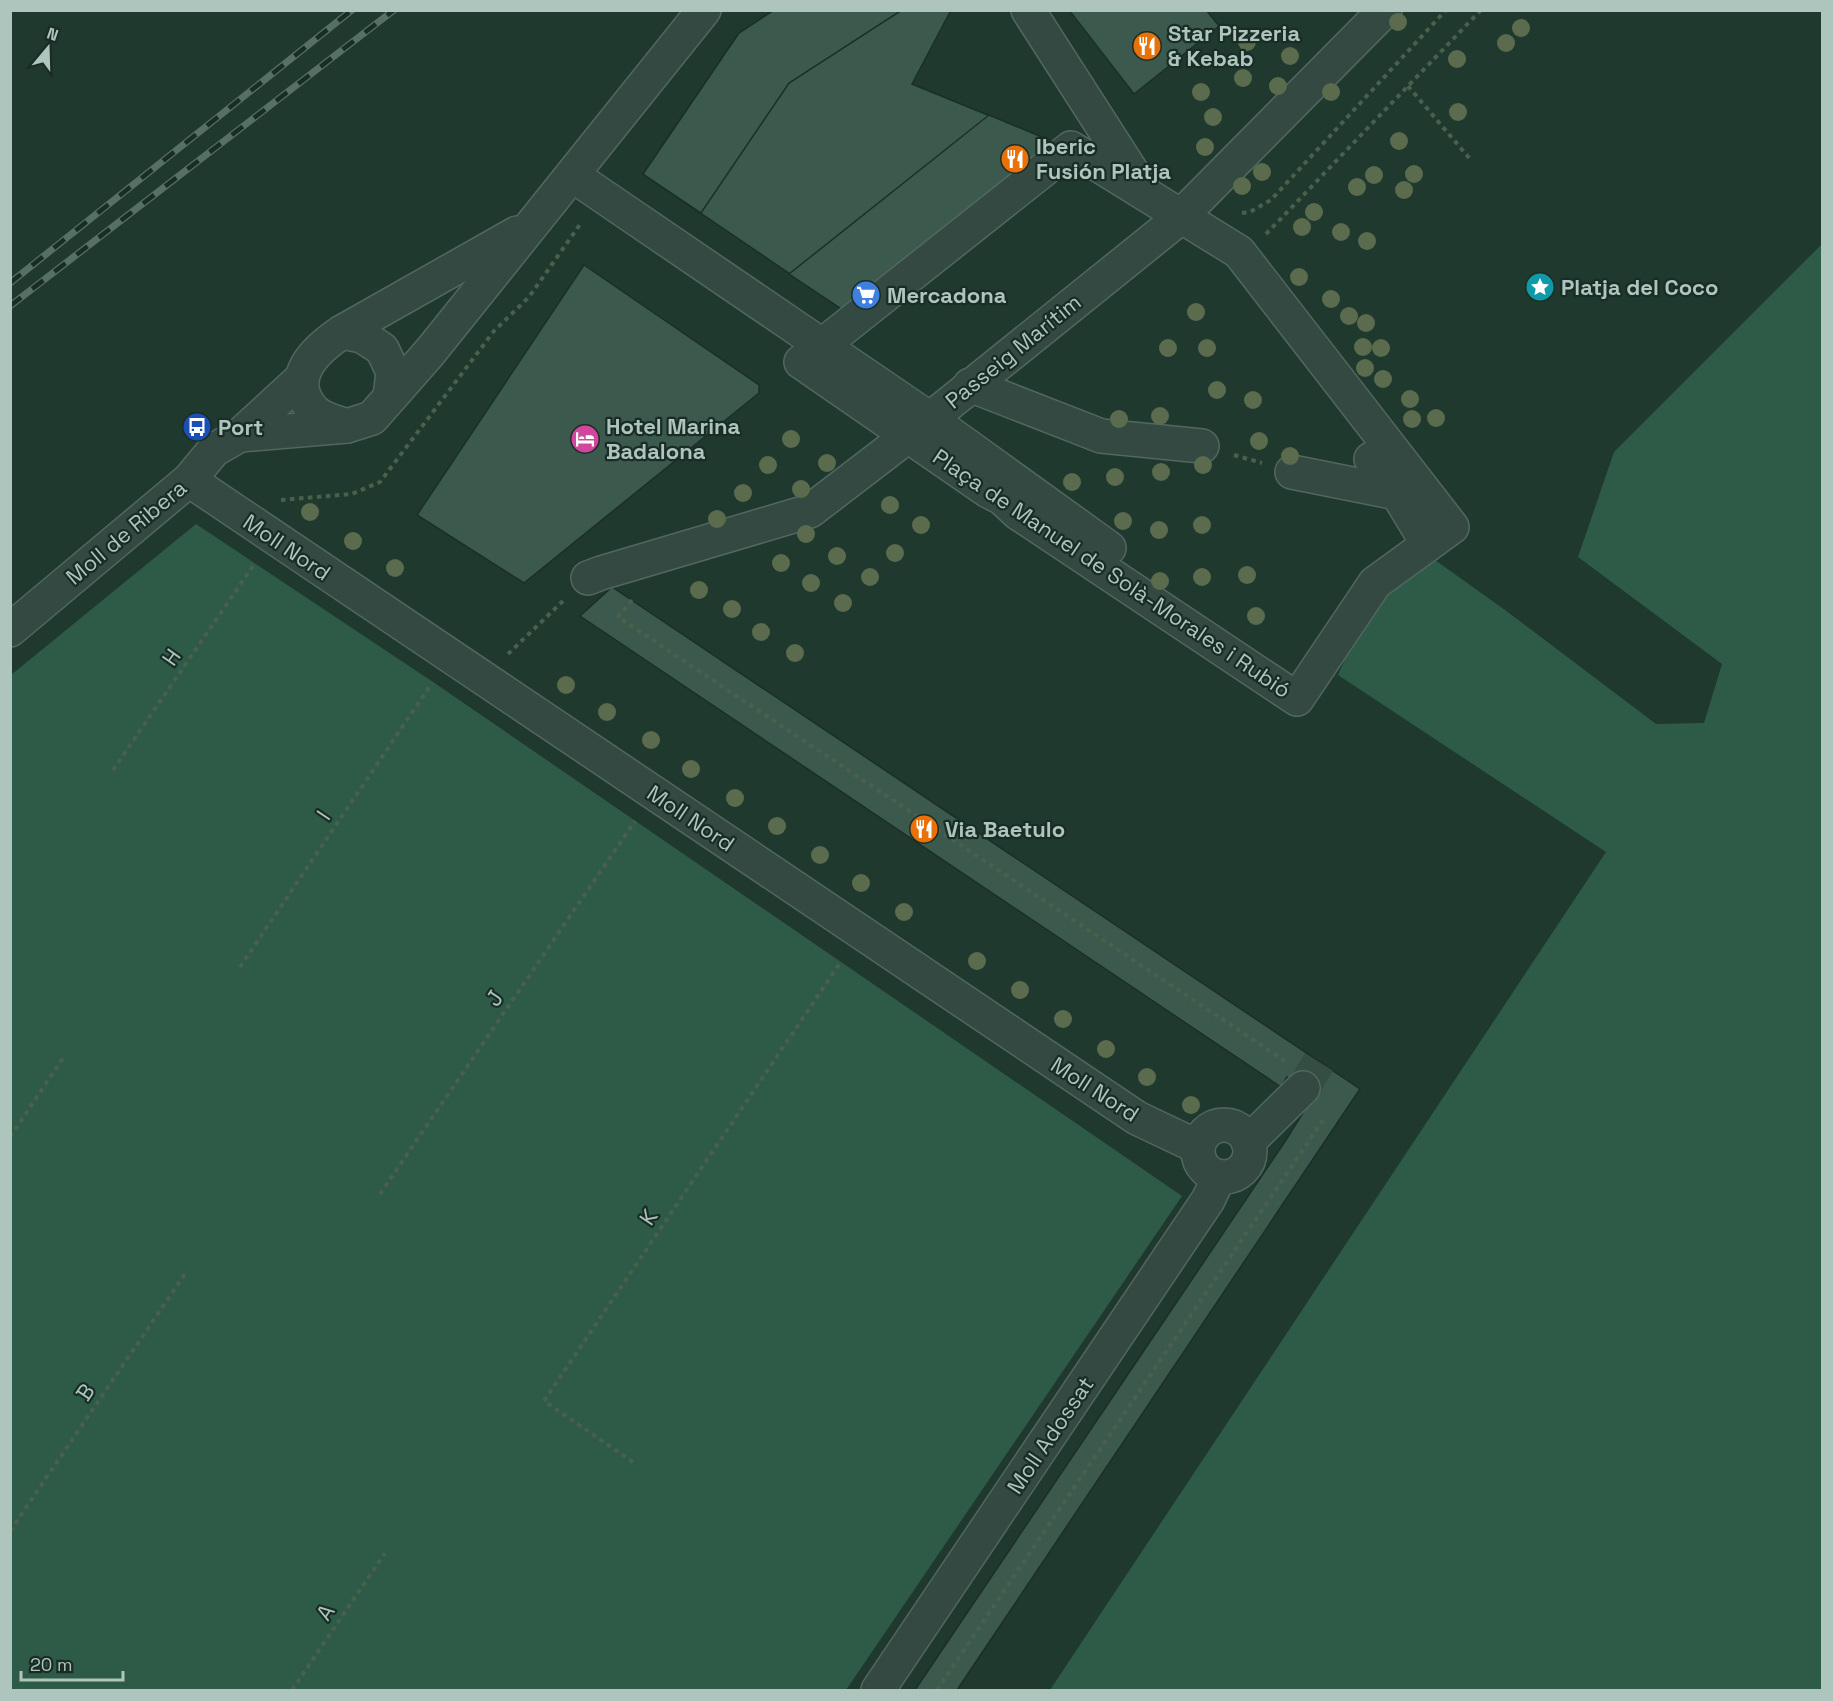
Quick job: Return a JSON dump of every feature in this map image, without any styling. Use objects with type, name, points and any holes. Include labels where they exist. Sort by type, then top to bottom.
[{"type":"street","points":[[240,435],[346,426],[372,418],[430,352],[704,10]]},
{"type":"street","points":[[1028,10],[1162,204]]},
{"type":"street","name":"Passeig Marítim","points":[[572,175],[822,345],[919,427],[970,386],[1162,204],[1385,10]]},
{"type":"street","name":"Plaça de Manuel de Solà-Morales i Rubió","points":[[822,345],[1071,148],[1239,252],[1452,526],[1375,583],[1297,699],[1028,520],[1002,498],[988,491],[919,427]]},
{"type":"street","name":"Plaça de Manuel de Solà-Morales i Rubió","points":[[1162,204],[1228,276],[1397,493],[1428,544]]},
{"type":"street","points":[[240,435],[301,379],[309,362],[323,344],[533,224]]},
{"type":"street","points":[[342,332],[362,336],[382,349],[393,372],[390,397]]},
{"type":"street","points":[[301,379],[303,394],[314,411],[346,426]]},
{"type":"street","points":[[970,386],[1101,436],[1202,446]]},
{"type":"street","name":"Plaça de Manuel de Solà-Morales i Rubió","points":[[588,578],[810,511],[919,427]]},
{"type":"street","name":"Plaça de Manuel de Solà-Morales i Rubió","points":[[919,427],[1281,673]]},
{"type":"street","name":"Moll de Ribera","points":[[10,630],[189,480],[214,450],[240,435]]},
{"type":"street","points":[[1292,472],[1397,493]]},
{"type":"street","name":"Moll Nord","points":[[189,480],[1137,1118],[1198,1148]]},
{"type":"street","points":[[1248,1142],[1303,1088]]},
{"type":"street","points":[[1219,1126],[1238,1129],[1248,1142],[1249,1153],[1244,1167],[1234,1175],[1219,1177],[1208,1172],[1199,1159],[1198,1148],[1205,1133],[1219,1126]]},
{"type":"street","name":"Moll Adossat","points":[[878,1690],[1208,1200],[1219,1177]]},
{"type":"path","points":[[1240,214],[1250,212],[1271,200],[1446,10]]},
{"type":"path","points":[[1262,238],[1481,10]]},
{"type":"path","points":[[1408,86],[1470,159]]},
{"type":"path","points":[[1202,446],[1292,472]]},
{"type":"path","name":"H","points":[[113,770],[256,562]]},
{"type":"path","points":[[635,596],[618,617],[1018,885]]},
{"type":"path","points":[[505,657],[543,618]]},
{"type":"path","name":"I","points":[[240,967],[433,682]]},
{"type":"path","name":"J","points":[[380,1194],[635,821]]},
{"type":"path","name":"K","points":[[633,1462],[544,1401],[840,963]]},
{"type":"path","points":[[10,1137],[63,1058]]},
{"type":"path","name":"B","points":[[10,1531],[187,1271]]},
{"type":"path","name":"A","points":[[292,1690],[385,1553]]},
{"type":"shaded area","points":[[1822,244],[1822,1690],[1050,1690],[1606,852],[1338,675],[1370,603],[1435,560],[1656,724],[1704,723],[1722,664],[1578,557],[1614,452]]},
{"type":"shaded area","points":[[196,524],[433,682],[1182,1196],[846,1690],[11,1690],[11,675]]},
{"type":"building","points":[[774,10],[951,10],[912,84],[1061,145],[849,314],[643,174],[739,33]]},
{"type":"building","points":[[774,10],[902,10],[789,83],[701,213],[643,174],[739,33]]},
{"type":"building","points":[[1069,10],[1206,10],[1219,26],[1134,94]]},
{"type":"building","points":[[989,115],[1061,145],[849,314],[789,274]]},
{"type":"building","name":"Hotel Marina Badalona","points":[[584,265],[759,385],[759,393],[524,583],[417,515]]},
{"type":"building","points":[[612,587],[1360,1089],[957,1690],[915,1690],[1286,1140],[1314,1095],[1287,1077],[1281,1087],[580,616]]},
{"type":"tunnel","points":[[1303,1088],[1319,1062]]},
{"type":"railway","points":[[10,283],[352,10]]},
{"type":"railway","points":[[10,306],[394,10]]},
{"type":"place","name":"Star Pizzeria & Kebab","points":[[1147,46]]},
{"type":"place","name":"Iberic Fusión Platja","points":[[1015,159]]},
{"type":"place","name":"Platja del Coco","points":[[1540,287]]},
{"type":"place","name":"Mercadona","points":[[866,295]]},
{"type":"place","name":"Port","points":[[197,427]]},
{"type":"place","name":"Hotel Marina Badalona","points":[[585,439]]},
{"type":"place","name":"Via Baetulo","points":[[924,829]]}]
